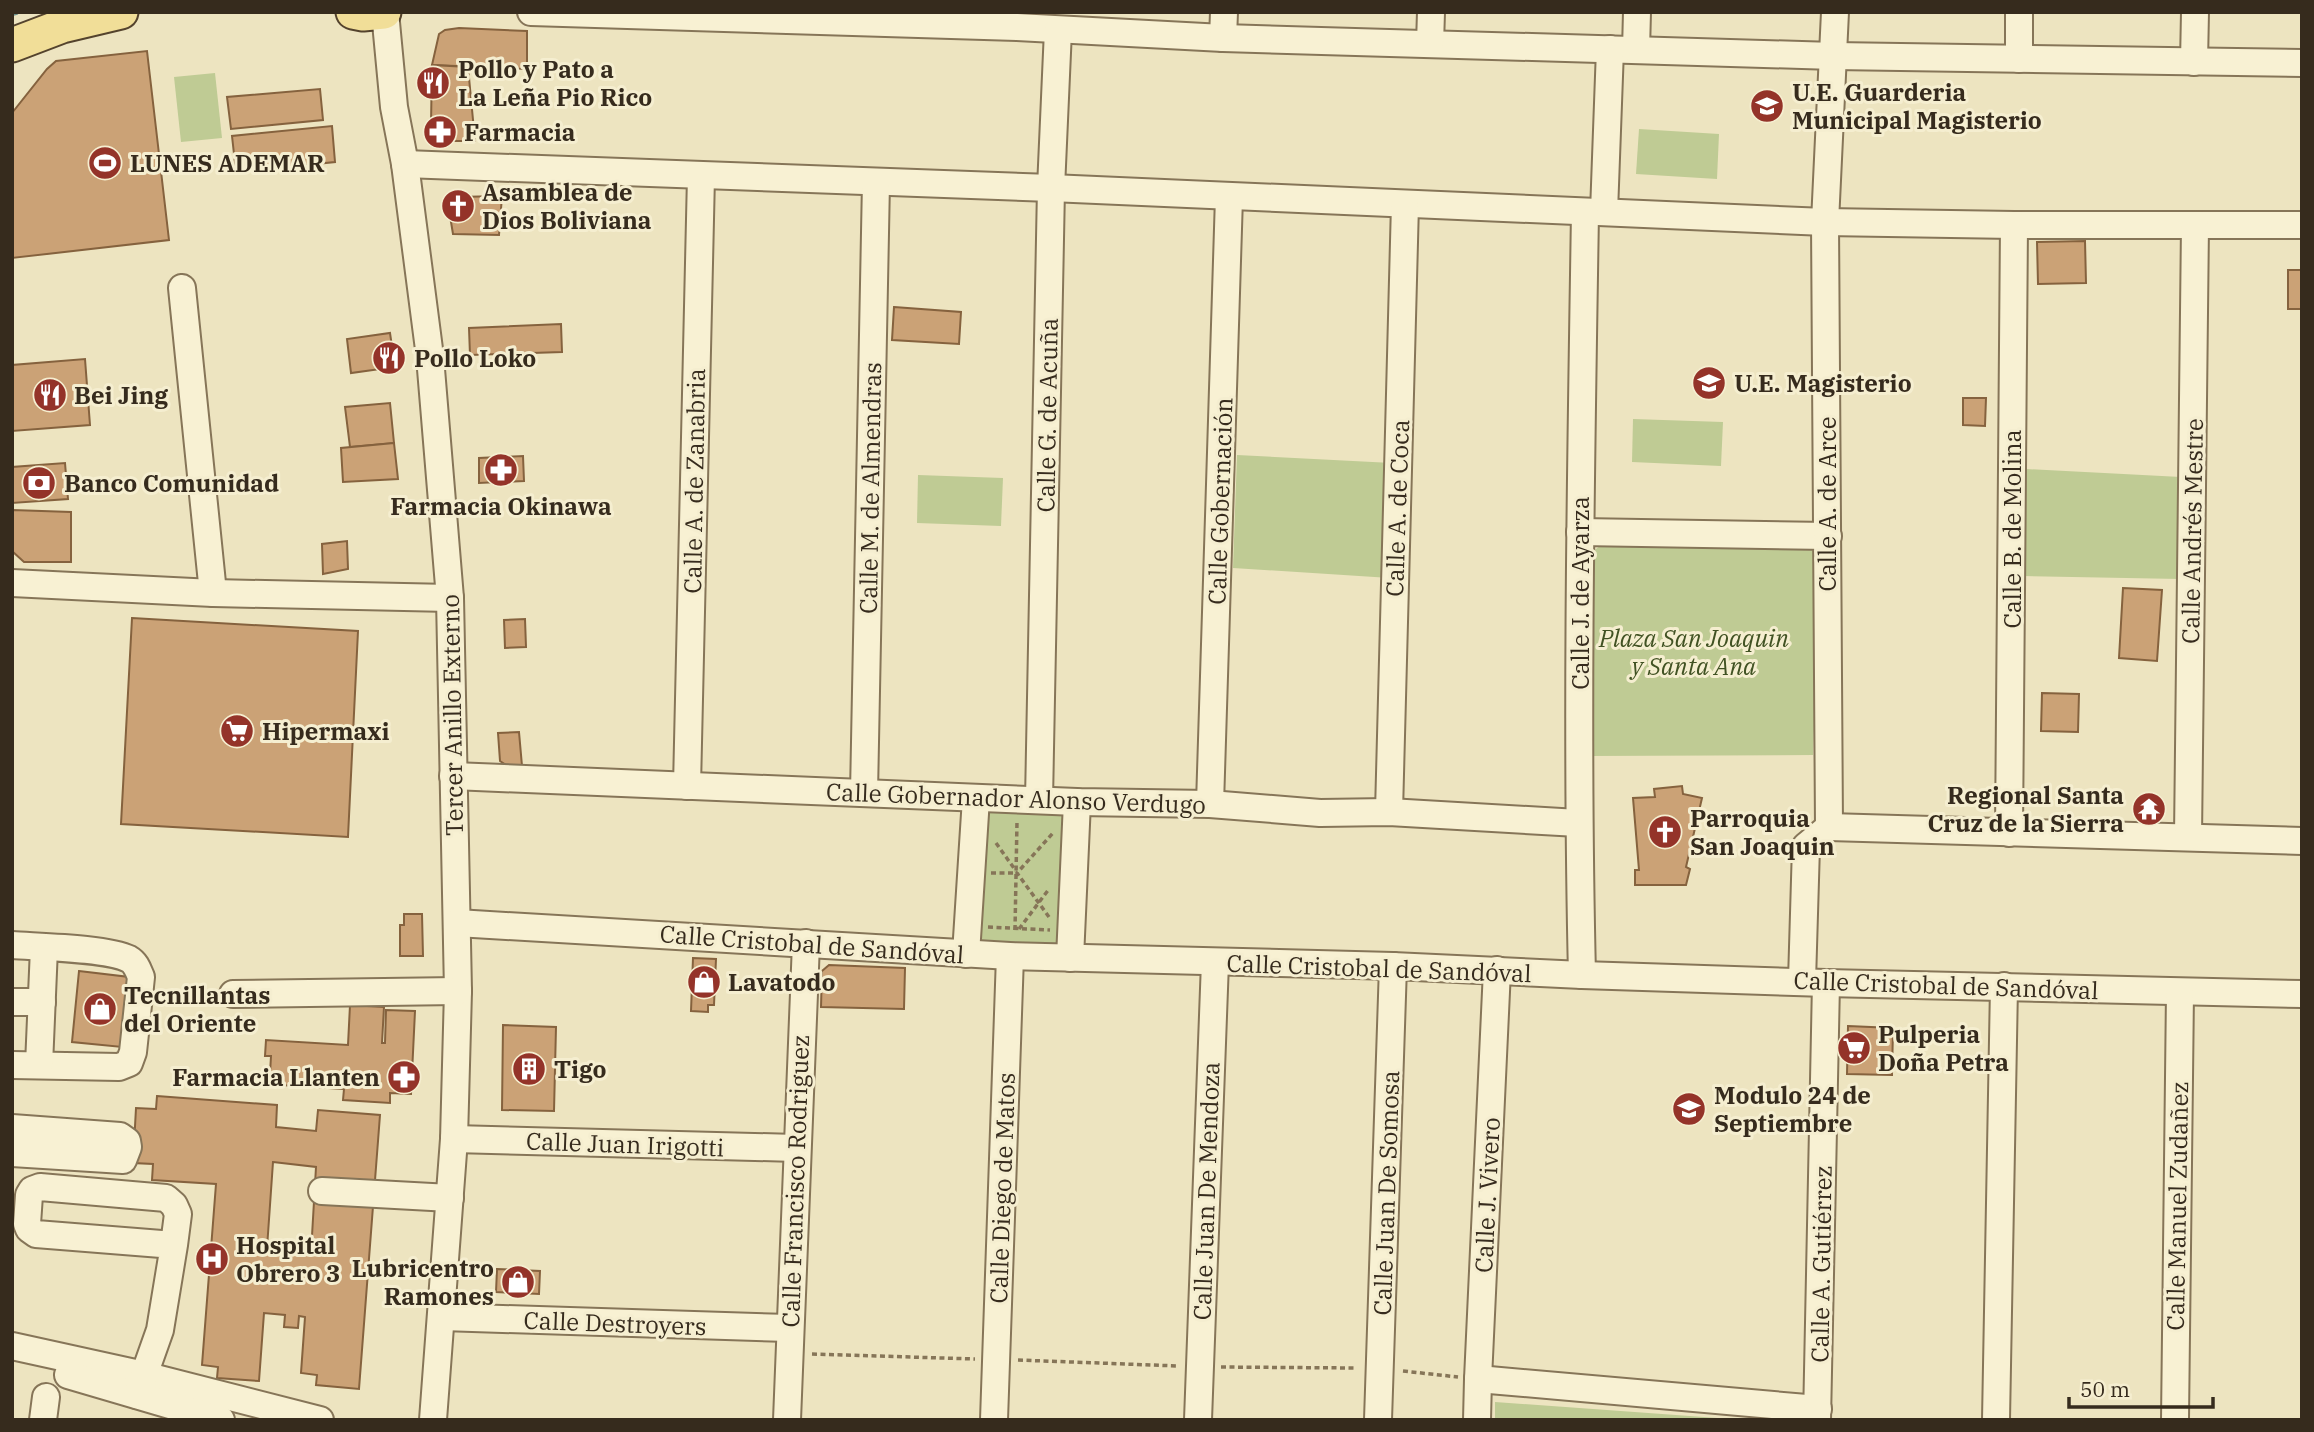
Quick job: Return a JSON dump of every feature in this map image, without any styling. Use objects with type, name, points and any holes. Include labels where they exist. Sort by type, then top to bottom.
[{"type":"main road","points":[[12,45],[62,26],[121,12]]},
{"type":"main road","points":[[353,12],[385,12]]},
{"type":"street","name":"Tercer Anillo Externo","points":[[385,12],[394,107],[405,164],[430,357],[450,598],[458,991],[454,1139],[433,1420]]},
{"type":"street","points":[[531,12],[1017,20],[1058,30],[1223,25],[1430,44],[1834,56],[2302,63]]},
{"type":"street","points":[[1430,44],[1431,12]]},
{"type":"street","name":"Calle J. de Ayarza","points":[[1582,975],[1578,823],[1580,532],[1595,212],[1623,50],[1637,12]]},
{"type":"street","name":"Calle A. de Arce","points":[[1829,827],[1825,222],[1835,12]]},
{"type":"street","points":[[2019,12],[2019,59]]},
{"type":"street","points":[[2194,62],[2195,12]]},
{"type":"street","name":"Calle G. de Acuña","points":[[1039,800],[1051,188],[1058,30]]},
{"type":"street","points":[[405,164],[1051,188],[1825,222],[2302,225]]},
{"type":"street","name":"Calle A. de Zanabria","points":[[687,786],[701,176]]},
{"type":"street","name":"Calle M. de Almendras","points":[[864,793],[876,182]]},
{"type":"street","name":"Calle Gobernación","points":[[1210,804],[1229,197]]},
{"type":"street","name":"Calle A. de Coca","points":[[1389,811],[1405,204]]},
{"type":"street","name":"Calle B. de Molina","points":[[2009,832],[2014,225]]},
{"type":"street","name":"Calle Andrés Mestre","points":[[2188,838],[2195,225]]},
{"type":"street","points":[[182,288],[213,593]]},
{"type":"street","points":[[1580,532],[1828,536]]},
{"type":"street","points":[[12,583],[213,593],[450,598]]},
{"type":"street","name":"Calle Gobernador Alonso Verdugo","points":[[453,776],[1077,802],[1210,804],[1320,813],[1389,811],[1578,823]]},
{"type":"street","points":[[966,954],[976,798]]},
{"type":"street","points":[[1070,958],[1077,802]]},
{"type":"street","points":[[1829,827],[2302,841]]},
{"type":"street","name":"Calle A. Gutiérrez","points":[[1817,1414],[1814,982],[1806,846],[1829,827]]},
{"type":"street","name":"Calle Cristobal de Sandóval","points":[[457,923],[1010,956],[1393,966],[1814,982],[2302,994]]},
{"type":"street","name":"Calle Francisco Rodriguez","points":[[787,1420],[806,943]]},
{"type":"street","points":[[12,945],[101,952],[129,959],[141,977],[133,1052],[129,1063],[119,1066],[12,1065]]},
{"type":"street","points":[[39,1065],[44,948]]},
{"type":"street","name":"Calle Diego de Matos","points":[[994,1420],[1010,956]]},
{"type":"street","name":"Calle Juan De Mendoza","points":[[1198,1420],[1214,962]]},
{"type":"street","name":"Calle Juan De Somosa","points":[[1378,1420],[1393,966]]},
{"type":"street","name":"Calle J. Vivero","points":[[1477,1420],[1497,971]]},
{"type":"street","points":[[1996,1420],[2004,986]]},
{"type":"street","points":[[233,994],[458,991]]},
{"type":"street","name":"Calle Manuel Zudañez","points":[[2175,1420],[2180,992]]},
{"type":"street","points":[[12,1002],[42,1002]]},
{"type":"street","points":[[12,1128],[120,1136],[127,1141],[128,1147],[123,1160],[12,1153]]},
{"type":"street","name":"Calle Juan Irigotti","points":[[454,1139],[796,1149]]},
{"type":"street","points":[[141,1385],[160,1330],[174,1245],[178,1214],[174,1205],[166,1198],[40,1187],[32,1190],[29,1195],[27,1224],[36,1234],[174,1245]]},
{"type":"street","points":[[322,1191],[450,1198]]},
{"type":"street","name":"Calle Destroyers","points":[[442,1317],[789,1341]]},
{"type":"street","points":[[12,1346],[141,1385],[221,1420]]},
{"type":"street","points":[[12,1358],[320,1420]]},
{"type":"street","points":[[1478,1379],[1817,1414]]},
{"type":"path","points":[[1017,821],[1017,929]]},
{"type":"path","points":[[982,872],[1017,873],[1054,832]]},
{"type":"path","points":[[990,835],[1052,921]]},
{"type":"path","points":[[1017,929],[1054,882]]},
{"type":"path","points":[[983,925],[1056,931]]},
{"type":"path","points":[[789,1341],[997,1359],[1200,1367],[1381,1368],[1478,1379]]},
{"type":"green space","points":[[215,73],[222,138],[181,142],[174,77]]},
{"type":"green space","points":[[1639,129],[1719,134],[1717,179],[1636,174]]},
{"type":"green space","points":[[1633,419],[1723,422],[1721,466],[1632,462]]},
{"type":"green space","points":[[1237,455],[1392,463],[1390,578],[1233,568]]},
{"type":"green space","points":[[2026,469],[2181,477],[2180,579],[2023,576]]},
{"type":"green space","points":[[918,475],[1003,478],[1001,526],[917,523]]},
{"type":"green space","name":"Plaza San Joaquin y Santa Ana","points":[[1601,545],[1811,549],[1820,557],[1813,755],[1588,756],[1591,553]]},
{"type":"green space","points":[[982,811],[1060,813],[1067,816],[1067,935],[1057,947],[972,942]]},
{"type":"green space","points":[[1495,1402],[1745,1420],[1495,1420]]},
{"type":"building","points":[[459,28],[527,31],[527,69],[432,65],[439,34],[445,30]]},
{"type":"building","points":[[147,51],[169,240],[12,258],[12,113],[56,61]]},
{"type":"building","points":[[432,65],[468,67],[475,141],[437,141],[431,124]]},
{"type":"building","points":[[320,89],[323,120],[231,129],[227,97]]},
{"type":"building","points":[[332,126],[335,162],[236,172],[232,136]]},
{"type":"building","points":[[502,196],[499,235],[453,234],[448,204],[456,197]]},
{"type":"building","points":[[2085,241],[2086,283],[2038,284],[2037,242]]},
{"type":"building","points":[[2288,270],[2302,270],[2302,309],[2288,309]]},
{"type":"building","points":[[894,307],[961,312],[959,344],[892,340]]},
{"type":"building","points":[[561,324],[562,352],[470,355],[469,328]]},
{"type":"building","points":[[390,333],[395,367],[351,373],[347,339]]},
{"type":"building","name":"Bei Jing","points":[[85,359],[90,425],[12,431],[12,365]]},
{"type":"building","points":[[1963,398],[1986,398],[1985,426],[1963,425]]},
{"type":"building","points":[[390,403],[394,443],[350,447],[345,407]]},
{"type":"building","points":[[394,443],[398,479],[343,482],[341,448]]},
{"type":"building","name":"Farmacia Okinawa","points":[[523,456],[524,481],[479,483],[479,458]]},
{"type":"building","name":"Banco Comunidad","points":[[65,463],[68,499],[12,503],[12,467]]},
{"type":"building","points":[[12,510],[71,512],[71,562],[24,562],[12,551]]},
{"type":"building","points":[[347,541],[348,569],[323,574],[322,544]]},
{"type":"building","points":[[2123,588],[2162,590],[2157,661],[2119,658]]},
{"type":"building","points":[[132,618],[358,631],[348,837],[121,824]]},
{"type":"building","points":[[525,619],[526,647],[505,648],[504,620]]},
{"type":"building","points":[[2042,693],[2079,694],[2078,732],[2041,731]]},
{"type":"building","points":[[519,732],[522,766],[506,765],[500,761],[498,733]]},
{"type":"building","name":"Parroquia San Joaquin","points":[[1682,786],[1683,794],[1702,798],[1686,867],[1690,869],[1686,885],[1635,885],[1635,870],[1639,870],[1633,798],[1655,797],[1654,789]]},
{"type":"building","points":[[404,914],[422,914],[423,956],[400,956],[400,925],[404,925]]},
{"type":"building","name":"Lavatodo","points":[[693,958],[716,959],[714,1005],[708,1005],[708,1012],[691,1011]]},
{"type":"building","points":[[829,965],[905,968],[904,1009],[821,1007],[822,971]]},
{"type":"building","name":"Tecnillantas del Oriente","points":[[79,971],[129,977],[122,1047],[72,1042]]},
{"type":"building","points":[[350,1005],[384,1007],[382,1043],[385,1043],[386,1010],[415,1011],[411,1094],[390,1093],[390,1103],[343,1100],[344,1089],[281,1085],[282,1075],[270,1074],[271,1056],[265,1056],[266,1040],[348,1045]]},
{"type":"building","name":"Tigo","points":[[503,1025],[556,1027],[554,1111],[502,1110]]},
{"type":"building","points":[[1848,1026],[1893,1028],[1892,1075],[1847,1074]]},
{"type":"building","points":[[157,1096],[277,1105],[276,1127],[316,1131],[318,1110],[380,1115],[359,1389],[316,1385],[317,1375],[301,1373],[305,1317],[299,1316],[298,1328],[284,1327],[285,1315],[264,1313],[259,1381],[217,1378],[218,1367],[202,1365],[216,1184],[152,1180],[153,1164],[133,1163],[136,1108],[156,1109]],"holes":[[[273,1162],[316,1167],[311,1253],[267,1248]]]},
{"type":"building","name":"Lubricentro Ramones","points":[[497,1269],[540,1271],[539,1294],[496,1292]]},
{"type":"waterway","points":[[12,13],[16,12]]},
{"type":"place","name":"Pollo y Pato a La Leña Pio Rico","points":[[433,83]]},
{"type":"place","name":"U.E. Guarderia Municipal Magisterio","points":[[1767,106]]},
{"type":"place","name":"Farmacia","points":[[440,132]]},
{"type":"place","name":"LUNES ADEMAR","points":[[105,163]]},
{"type":"place","name":"Asamblea de Dios Boliviana","points":[[458,206]]},
{"type":"place","name":"Pollo Loko","points":[[389,358]]},
{"type":"place","name":"U.E. Magisterio","points":[[1709,383]]},
{"type":"place","name":"Bei Jing","points":[[50,395]]},
{"type":"place","name":"Farmacia Okinawa","points":[[501,470]]},
{"type":"place","name":"Banco Comunidad","points":[[39,483]]},
{"type":"place","name":"Hipermaxi","points":[[237,731]]},
{"type":"place","name":"Regional Santa Cruz de la Sierra","points":[[2149,809]]},
{"type":"place","name":"Parroquia San Joaquin","points":[[1665,832]]},
{"type":"place","name":"Lavatodo","points":[[704,982]]},
{"type":"place","name":"Tecnillantas del Oriente","points":[[100,1009]]},
{"type":"place","name":"Pulperia Doña Petra","points":[[1854,1048]]},
{"type":"place","name":"Tigo","points":[[529,1069]]},
{"type":"place","name":"Farmacia Llanten","points":[[404,1077]]},
{"type":"place","name":"Modulo 24 de Septiembre","points":[[1689,1109]]},
{"type":"place","name":"Hospital Obrero 3","points":[[212,1259]]},
{"type":"place","name":"Lubricentro Ramones","points":[[518,1282]]}]
